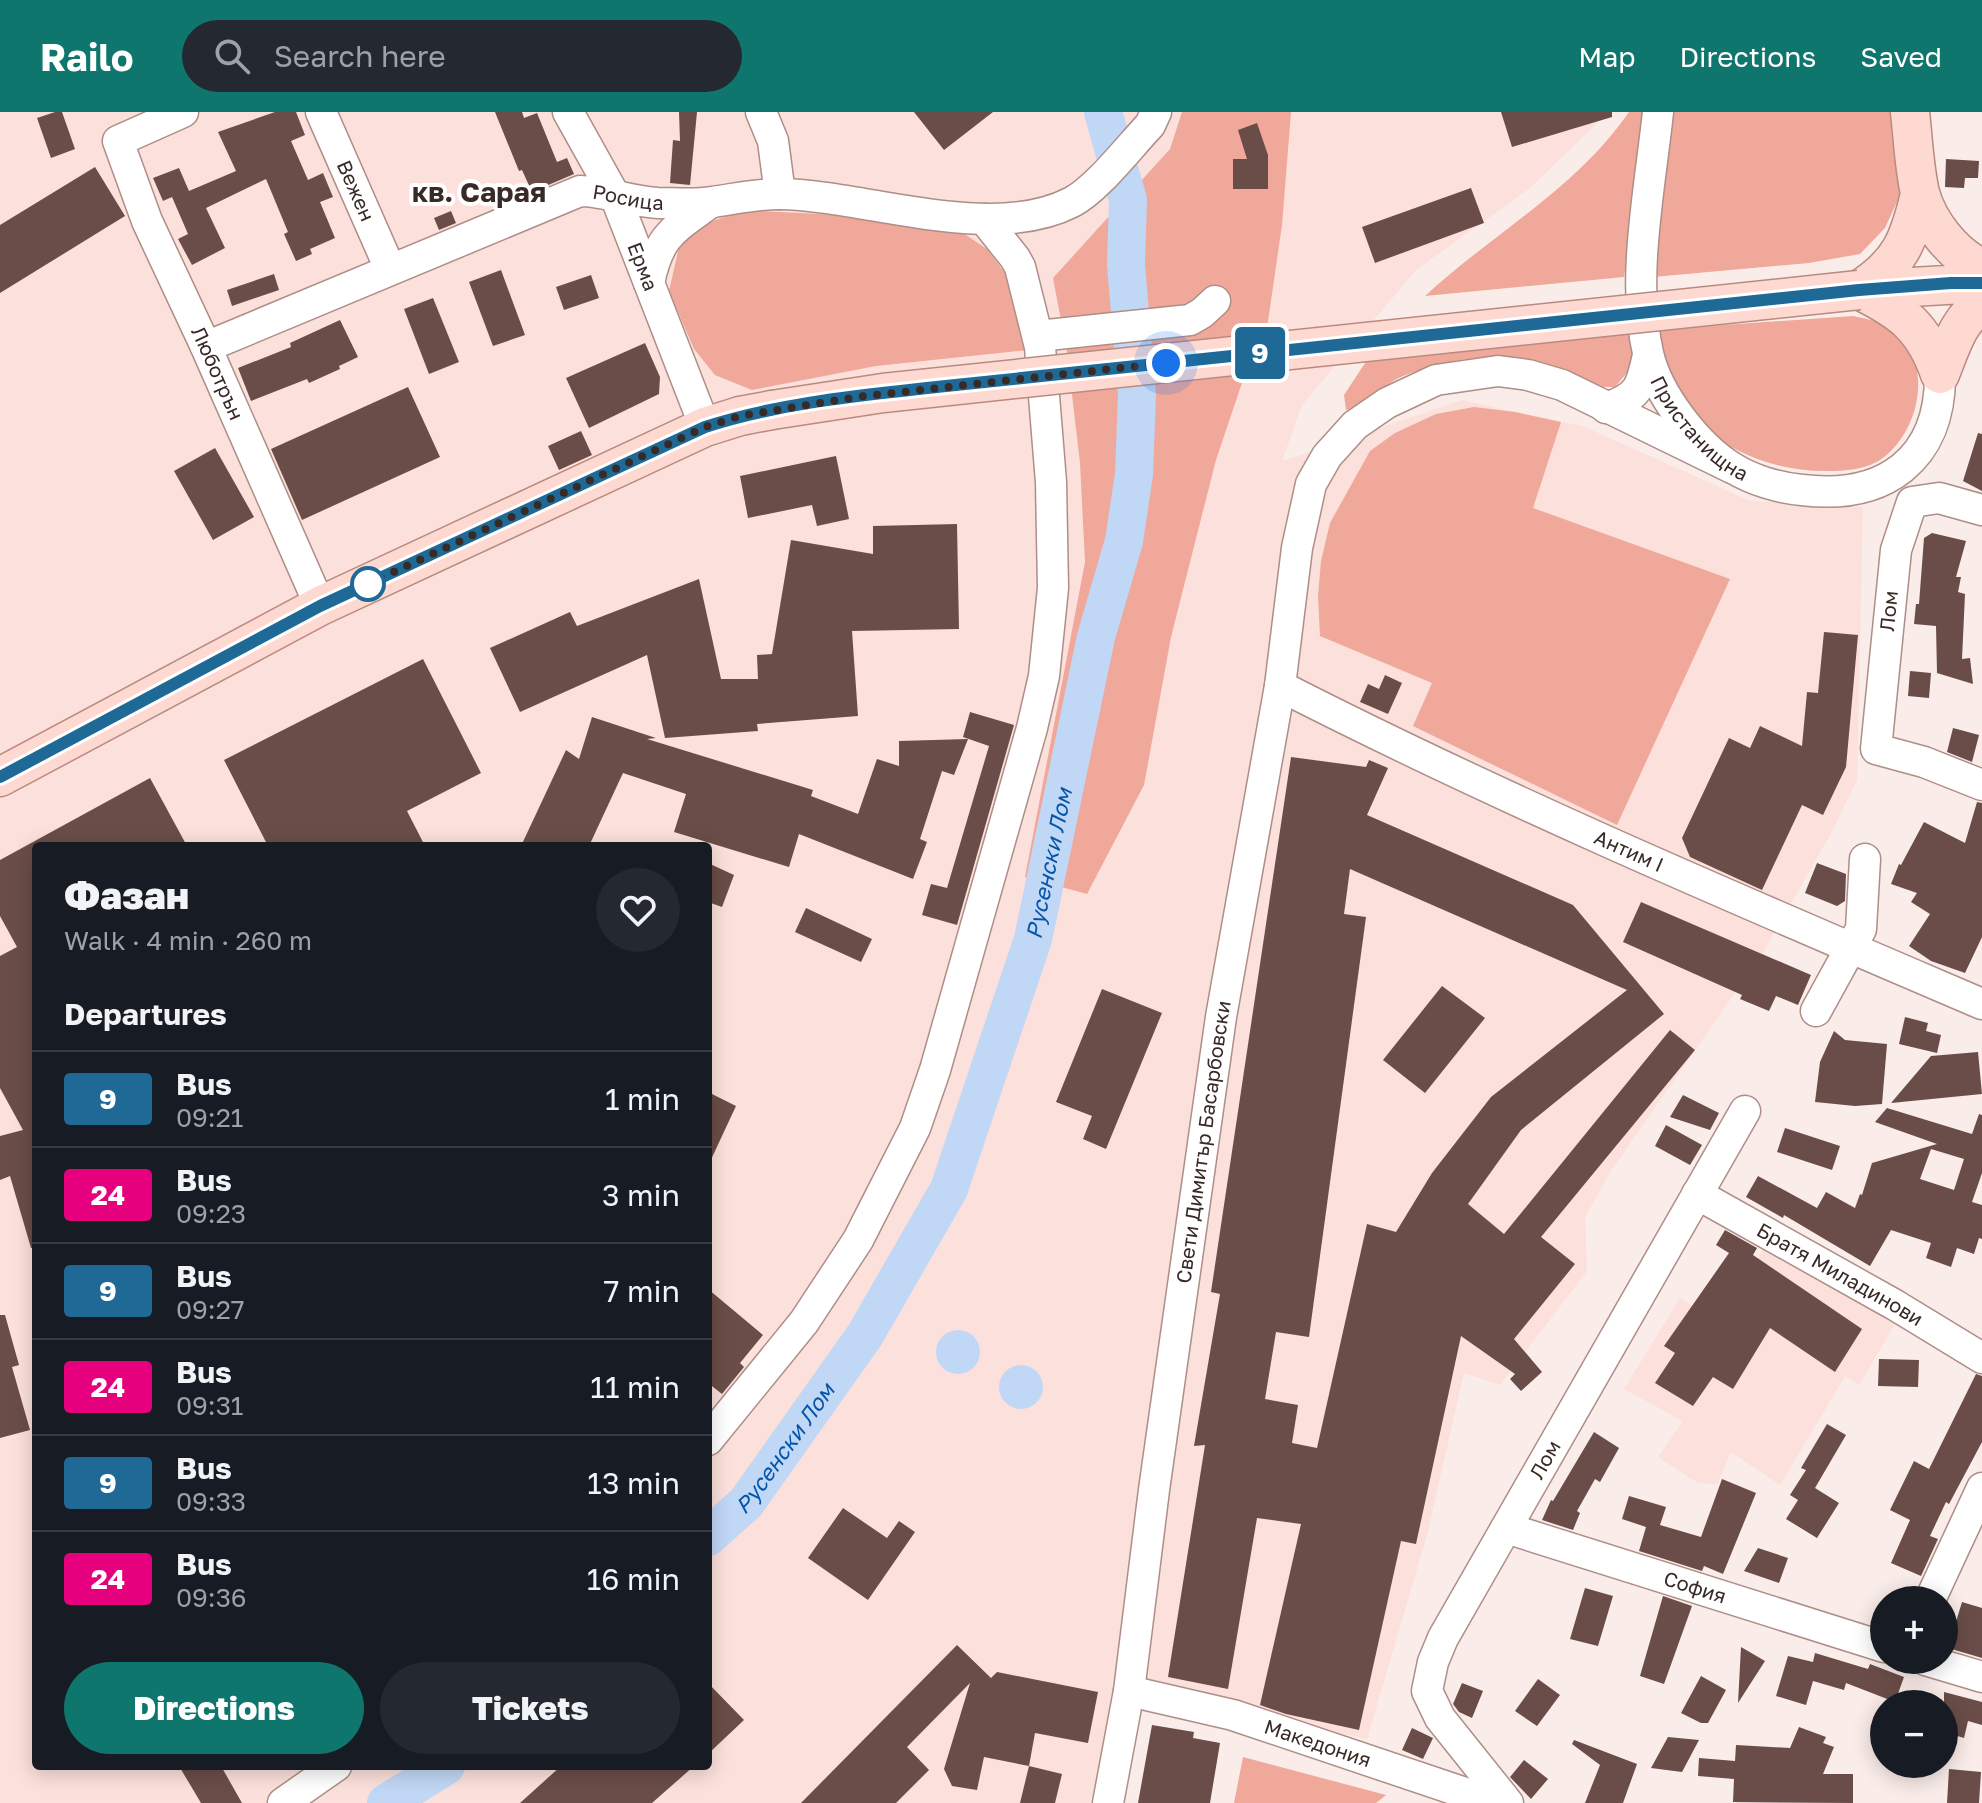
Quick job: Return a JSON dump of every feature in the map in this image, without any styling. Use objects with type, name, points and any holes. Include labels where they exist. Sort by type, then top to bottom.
[{"type":"main road","points":[[1910,112],[1920,194],[1932,221],[1969,262],[1982,268]]},
{"type":"main road","points":[[1859,290],[1891,266],[1913,227],[1920,194]]},
{"type":"main road","points":[[0,777],[320,606],[705,427],[740,416],[899,391],[1859,290],[1982,283]]},
{"type":"main road","points":[[1859,290],[1890,305],[1916,326],[1932,352],[1940,374]]},
{"type":"main road","points":[[1940,374],[1954,340],[1971,311],[1982,305]]},
{"type":"street","name":"Люботрън","points":[[183,112],[118,141],[147,221],[320,606]]},
{"type":"street","name":"Вежен","points":[[321,112],[390,269]]},
{"type":"street","name":"Ерма","points":[[568,112],[616,198],[705,427]]},
{"type":"street","points":[[761,112],[773,141],[780,194]]},
{"type":"street","name":"Пристанищна","points":[[1658,112],[1639,300],[1648,355],[1670,403],[1689,428],[1732,468],[1791,489],[1822,493],[1871,486],[1895,475],[1921,448],[1932,429],[1938,407],[1940,374]]},
{"type":"street","name":"Росица","points":[[206,347],[580,191],[596,191],[616,198],[655,203],[710,203],[780,194],[984,219],[1024,218],[1074,201],[1153,119]]},
{"type":"street","points":[[649,283],[655,255],[672,230],[710,203]]},
{"type":"street","points":[[712,1435],[804,1322],[858,1240],[915,1128],[935,1070],[1044,676],[1053,588],[1052,512],[1038,336],[1020,267],[984,219]]},
{"type":"street","points":[[1038,336],[1190,320],[1215,301]]},
{"type":"street","points":[[1606,408],[1625,401],[1642,384],[1648,355]]},
{"type":"street","name":"Свети Димитър Басарбовски","points":[[1108,1803],[1129,1691],[1154,1490],[1221,1017],[1280,686],[1297,548],[1311,484],[1327,456],[1355,425],[1387,403],[1436,380],[1498,371],[1528,375],[1562,385],[1732,468]]},
{"type":"street","name":"Лом","points":[[1982,510],[1939,498],[1912,502],[1896,550],[1876,749],[1924,762],[1982,785]]},
{"type":"street","name":"Антим I","points":[[1280,686],[1614,846],[1982,1004]]},
{"type":"street","points":[[1816,1011],[1861,929],[1865,859]]},
{"type":"street","name":"Лом","points":[[1506,1803],[1440,1718],[1427,1691],[1433,1662],[1443,1638],[1745,1111]]},
{"type":"street","name":"Братя Миладинови","points":[[1697,1194],[1895,1305],[1982,1358]]},
{"type":"street","points":[[1936,1586],[1982,1488]]},
{"type":"street","name":"София","points":[[1506,1528],[1870,1643]]},
{"type":"street","points":[[1958,1670],[1982,1677]]},
{"type":"street","name":"Македония","points":[[1129,1691],[1233,1715],[1471,1795],[1506,1803]]},
{"type":"street","points":[[283,1803],[330,1770]]},
{"type":"shaded area","points":[[0,112],[1609,112],[1530,188],[1416,270],[1302,405],[1282,461],[1462,400],[1585,427],[1750,501],[1863,507],[1857,780],[1830,835],[1762,954],[1611,1171],[1585,1217],[1587,1271],[1500,1385],[1464,1373],[1427,1535],[1367,1739],[1130,1691],[1089,1803],[0,1803]]},
{"type":"shaded area","points":[[1182,112],[1291,112],[1282,225],[1266,335],[1250,359],[1216,460],[1171,637],[1144,785],[1087,894],[1025,877],[1085,562],[1080,463],[1067,352],[1053,278],[1170,149]]},
{"type":"shaded area","points":[[1629,112],[1647,112],[1624,277],[1425,296],[1559,188],[1608,140]]},
{"type":"shaded area","points":[[1670,112],[1894,112],[1901,193],[1885,228],[1860,254],[1809,263],[1653,277]]},
{"type":"shaded area","points":[[744,210],[913,219],[951,225],[987,249],[1013,284],[1028,350],[876,366],[752,390],[715,375],[694,349],[669,291],[679,247],[710,222]]},
{"type":"shaded area","points":[[1853,316],[1879,323],[1899,336],[1911,351],[1917,369],[1918,389],[1908,428],[1897,444],[1877,462],[1843,471],[1808,470],[1765,461],[1725,443],[1707,430],[1690,416],[1671,393],[1650,330]]},
{"type":"shaded area","points":[[1629,329],[1633,361],[1615,387],[1600,387],[1533,368],[1482,358],[1436,365],[1403,376],[1361,404],[1346,410],[1344,395],[1371,354]]},
{"type":"shaded area","points":[[1474,407],[1561,422],[1533,508],[1730,579],[1617,825],[1413,726],[1432,683],[1320,636],[1318,596],[1321,561],[1330,523],[1370,451],[1395,433],[1436,414]]},
{"type":"shaded area","points":[[1768,1243],[1898,1319],[1859,1385],[1845,1376],[1780,1485],[1731,1452],[1717,1484],[1698,1483],[1658,1457],[1683,1421],[1624,1389],[1680,1298],[1716,1320]]},
{"type":"shaded area","points":[[1243,1757],[1386,1795],[1376,1803],[1234,1803]]},
{"type":"water","points":[[958,1330],[973,1337],[980,1352],[973,1367],[958,1374],[943,1367],[936,1352],[943,1337]]},
{"type":"water","points":[[1021,1365],[1036,1372],[1043,1387],[1036,1402],[1021,1409],[1006,1402],[999,1387],[1006,1372]]},
{"type":"building","points":[[62,112],[75,149],[51,158],[37,118]]},
{"type":"building","points":[[275,112],[296,112],[305,135],[291,141],[308,180],[323,173],[333,197],[320,202],[335,238],[310,249],[312,254],[296,261],[284,234],[288,232],[266,179],[206,208],[225,248],[192,265],[178,239],[188,234],[172,197],[163,201],[153,178],[179,168],[189,191],[236,171],[218,132]]},
{"type":"building","points":[[495,112],[522,112],[524,118],[537,113],[557,162],[567,158],[574,174],[532,192],[522,170],[519,171]]},
{"type":"building","points":[[679,112],[697,112],[690,185],[670,183],[673,140],[680,141]]},
{"type":"building","points":[[914,112],[993,112],[944,150]]},
{"type":"building","points":[[1501,112],[1612,112],[1612,117],[1512,147]]},
{"type":"building","points":[[1257,123],[1268,155],[1268,189],[1233,189],[1233,159],[1247,159],[1238,130]]},
{"type":"building","points":[[1946,159],[1979,161],[1978,178],[1965,178],[1964,188],[1945,187]]},
{"type":"building","points":[[95,167],[125,216],[0,293],[0,225]]},
{"type":"building","points":[[1471,188],[1484,223],[1375,263],[1362,227]]},
{"type":"building","points":[[451,211],[456,223],[439,230],[434,218]]},
{"type":"building","points":[[501,270],[525,335],[493,346],[469,282]]},
{"type":"building","points":[[274,274],[279,290],[232,306],[227,290]]},
{"type":"building","points":[[591,275],[599,298],[564,310],[556,287]]},
{"type":"building","points":[[433,298],[459,362],[429,374],[404,309]]},
{"type":"building","points":[[340,320],[358,357],[309,383],[307,379],[251,401],[238,368],[291,347],[290,343]]},
{"type":"building","points":[[645,343],[660,377],[659,394],[589,428],[566,378]]},
{"type":"building","points":[[408,387],[440,457],[302,520],[271,449]]},
{"type":"building","points":[[581,431],[592,455],[559,470],[548,446]]},
{"type":"building","points":[[1978,433],[1982,434],[1982,491],[1963,481]]},
{"type":"building","points":[[215,448],[254,517],[213,540],[174,471]]},
{"type":"building","points":[[836,456],[849,519],[817,526],[812,505],[748,518],[740,476]]},
{"type":"building","points":[[957,524],[959,629],[852,631],[858,716],[757,724],[758,731],[665,738],[647,655],[520,712],[490,648],[570,612],[577,626],[699,579],[721,679],[758,679],[757,655],[772,654],[791,540],[873,554],[873,526]]},
{"type":"building","points":[[1932,533],[1966,541],[1956,577],[1961,577],[1958,592],[1965,594],[1962,659],[1970,658],[1973,684],[1937,673],[1936,626],[1914,624],[1916,604],[1919,604],[1924,538]]},
{"type":"building","points":[[1824,632],[1858,635],[1846,767],[1823,815],[1802,805],[1762,890],[1690,857],[1682,838],[1729,738],[1750,748],[1760,726],[1802,746],[1807,692],[1818,693]]},
{"type":"building","points":[[423,659],[481,773],[407,811],[423,842],[266,842],[224,760]]},
{"type":"building","points":[[1910,671],[1931,673],[1929,698],[1908,696]]},
{"type":"building","points":[[1385,675],[1402,683],[1388,714],[1360,702],[1368,684],[1379,689]]},
{"type":"building","points":[[970,712],[1014,725],[957,925],[922,915],[931,884],[947,888],[989,746],[963,737]]},
{"type":"building","points":[[592,717],[656,738],[647,739],[813,790],[811,796],[858,814],[877,759],[899,766],[899,741],[968,739],[954,775],[942,771],[920,839],[927,842],[913,879],[799,834],[789,867],[674,832],[686,794],[623,773],[591,842],[523,842],[566,750],[579,759]]},
{"type":"building","points":[[1953,728],[1979,735],[1972,762],[1947,752]]},
{"type":"building","points":[[1291,757],[1366,767],[1369,760],[1388,768],[1367,815],[1573,905],[1664,1014],[1521,1130],[1468,1204],[1504,1234],[1670,1030],[1695,1050],[1541,1237],[1575,1264],[1514,1339],[1542,1372],[1521,1391],[1510,1379],[1515,1374],[1461,1336],[1416,1544],[1401,1541],[1359,1730],[1260,1705],[1301,1524],[1257,1518],[1228,1689],[1168,1677],[1205,1445],[1194,1446],[1220,1294],[1211,1292]],"holes":[[[1350,869],[1627,990],[1491,1097],[1432,1173],[1396,1232],[1367,1224],[1317,1448],[1292,1443],[1298,1405],[1265,1399],[1276,1332],[1309,1337],[1366,917],[1344,914]]]},
{"type":"building","points":[[150,778],[185,842],[33,842]]},
{"type":"building","points":[[1977,802],[1982,803],[1982,937],[1965,973],[1931,961],[1909,946],[1930,914],[1911,902],[1917,893],[1891,884],[1924,822],[1965,843]]},
{"type":"building","points":[[32,843],[31,1248],[10,1176],[0,1180],[0,1136],[23,1130],[0,1088],[0,956],[17,947],[0,916],[0,860]]},
{"type":"building","points":[[1817,863],[1846,874],[1845,901],[1837,906],[1805,893]]},
{"type":"building","points":[[712,865],[734,875],[722,907],[712,903]]},
{"type":"building","points":[[1641,902],[1811,975],[1798,1005],[1776,996],[1769,1011],[1740,999],[1742,995],[1623,942]]},
{"type":"building","points":[[806,908],[872,939],[861,962],[795,932]]},
{"type":"building","points":[[1442,986],[1485,1018],[1425,1093],[1383,1060]]},
{"type":"building","points":[[1102,989],[1162,1013],[1106,1149],[1083,1139],[1092,1116],[1056,1102]]},
{"type":"building","points":[[1905,1017],[1928,1023],[1926,1031],[1941,1035],[1937,1053],[1899,1044]]},
{"type":"building","points":[[1834,1031],[1845,1040],[1887,1044],[1882,1104],[1855,1106],[1815,1102],[1820,1062]]},
{"type":"building","points":[[1978,1052],[1982,1094],[1891,1103],[1931,1056]]},
{"type":"building","points":[[712,1094],[736,1106],[712,1157]]},
{"type":"building","points":[[1683,1095],[1719,1113],[1710,1130],[1670,1117]]},
{"type":"building","points":[[1887,1108],[1972,1134],[1979,1114],[1982,1115],[1982,1173],[1972,1202],[1982,1205],[1982,1239],[1979,1238],[1974,1254],[1957,1248],[1951,1267],[1926,1258],[1931,1243],[1891,1230],[1870,1266],[1784,1215],[1783,1218],[1746,1197],[1758,1176],[1817,1208],[1826,1192],[1855,1208],[1872,1163],[1937,1144],[1875,1122]],"holes":[[[1931,1149],[1964,1159],[1954,1190],[1920,1179]]]},
{"type":"building","points":[[1666,1125],[1702,1145],[1690,1165],[1655,1146]]},
{"type":"building","points":[[1785,1128],[1840,1146],[1832,1170],[1777,1152]]},
{"type":"building","points":[[1725,1230],[1757,1248],[1753,1255],[1862,1329],[1835,1372],[1770,1328],[1733,1389],[1713,1377],[1693,1406],[1655,1383],[1675,1353],[1664,1346],[1729,1253],[1716,1245]]},
{"type":"building","points":[[712,1292],[763,1335],[740,1363],[744,1367],[722,1394],[712,1386]]},
{"type":"building","points":[[0,1315],[5,1315],[19,1365],[12,1367],[30,1430],[0,1438]]},
{"type":"building","points":[[1879,1359],[1919,1360],[1918,1387],[1878,1386]]},
{"type":"building","points":[[1976,1374],[1982,1376],[1982,1442],[1949,1504],[1946,1502],[1930,1536],[1938,1539],[1921,1576],[1891,1563],[1910,1520],[1890,1510],[1914,1461],[1929,1469]]},
{"type":"building","points":[[1827,1424],[1846,1435],[1815,1488],[1839,1503],[1817,1538],[1786,1519],[1798,1500],[1790,1495],[1806,1470],[1801,1468]]},
{"type":"building","points":[[1594,1432],[1619,1448],[1600,1482],[1595,1479],[1577,1511],[1580,1513],[1573,1530],[1542,1520],[1551,1500]]},
{"type":"building","points":[[1722,1479],[1756,1493],[1723,1574],[1704,1566],[1702,1571],[1639,1551],[1646,1527],[1622,1519],[1629,1496],[1666,1507],[1660,1525],[1701,1537]]},
{"type":"building","points":[[843,1508],[887,1538],[899,1521],[915,1532],[868,1600],[808,1558]]},
{"type":"building","points":[[1758,1548],[1788,1558],[1779,1583],[1744,1571]]},
{"type":"building","points":[[1585,1588],[1613,1596],[1598,1646],[1570,1639]]},
{"type":"building","points":[[1663,1596],[1692,1606],[1664,1684],[1640,1676]]},
{"type":"building","points":[[1962,1602],[1982,1608],[1982,1658],[1958,1651],[1958,1615]]},
{"type":"building","points":[[957,1645],[991,1678],[997,1672],[1098,1692],[1088,1743],[1035,1733],[1029,1766],[984,1757],[977,1790],[952,1786],[944,1769],[970,1683],[907,1747],[929,1770],[896,1803],[801,1803]]},
{"type":"building","points":[[1741,1647],[1765,1661],[1738,1703]]},
{"type":"building","points":[[1815,1653],[1868,1669],[1870,1664],[1870,1674],[1904,1677],[1899,1690],[1870,1692],[1846,1683],[1844,1690],[1813,1681],[1806,1705],[1776,1696],[1788,1656],[1813,1662]]},
{"type":"building","points":[[1701,1676],[1726,1690],[1708,1723],[1701,1723],[1681,1713]]},
{"type":"building","points":[[1538,1679],[1560,1695],[1537,1726],[1515,1711]]},
{"type":"building","points":[[1462,1683],[1483,1691],[1472,1718],[1459,1712],[1453,1704]]},
{"type":"building","points":[[712,1687],[744,1720],[712,1750]]},
{"type":"building","points":[[1958,1696],[1982,1702],[1982,1725],[1968,1721],[1964,1738],[1958,1736]]},
{"type":"building","points":[[1152,1725],[1194,1732],[1193,1738],[1220,1743],[1210,1803],[1138,1803]]},
{"type":"building","points":[[1799,1727],[1826,1737],[1823,1743],[1834,1747],[1823,1774],[1853,1774],[1853,1803],[1733,1802],[1734,1779],[1698,1776],[1699,1758],[1735,1761],[1736,1745],[1790,1748]]},
{"type":"building","points":[[1412,1728],[1433,1738],[1423,1759],[1402,1750]]},
{"type":"building","points":[[1668,1737],[1699,1740],[1682,1772],[1651,1768]]},
{"type":"building","points":[[1574,1740],[1637,1764],[1623,1803],[1585,1803],[1600,1765],[1572,1744]]},
{"type":"building","points":[[1524,1760],[1548,1779],[1531,1799],[1510,1777]]},
{"type":"building","points":[[1029,1766],[1062,1774],[1055,1803],[1020,1803]]},
{"type":"building","points":[[181,1770],[223,1770],[242,1803],[201,1803]]},
{"type":"building","points":[[557,1770],[689,1770],[652,1803],[520,1803]]},
{"type":"building","points":[[1958,1770],[1981,1772],[1979,1803],[1947,1803],[1948,1778],[1958,1778]]},
{"type":"waterway","name":"Русенски Лом","points":[[712,1533],[746,1503],[865,1335],[949,1189],[1033,939],[1096,637],[1124,541],[1134,474],[1137,395],[1126,265],[1128,200],[1103,112]]},
{"type":"waterway","name":"Русенски Лом","points":[[386,1803],[440,1770]]},
{"type":"bus line","name":"9","points":[[0,777],[320,606],[705,427],[740,416],[946,386],[1859,290],[1982,283]]},
{"type":"district","name":"кв. Сарая","points":[[479,192]]},
{"type":"route","points":[[368,584],[705,427],[740,416],[883,393],[1166,363]]}]
